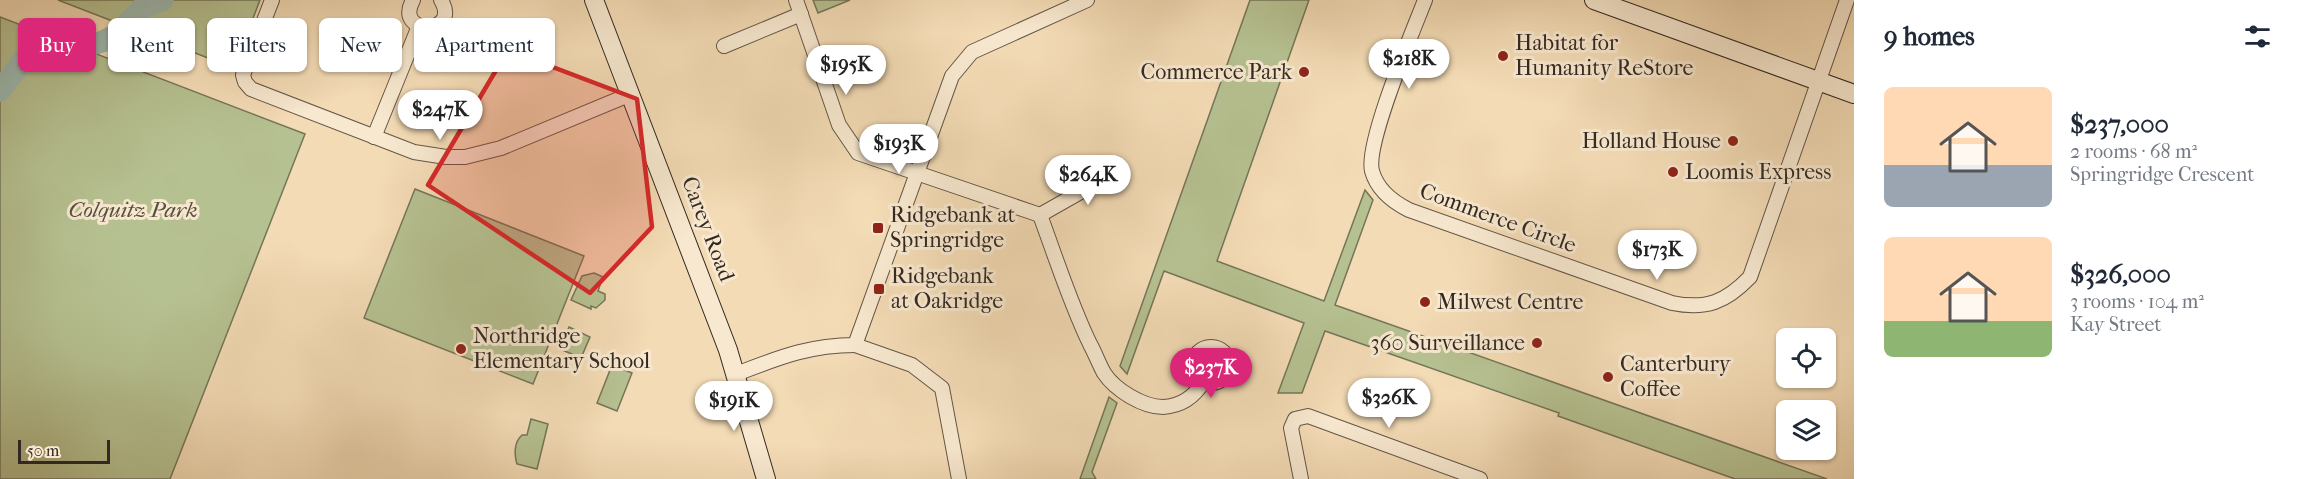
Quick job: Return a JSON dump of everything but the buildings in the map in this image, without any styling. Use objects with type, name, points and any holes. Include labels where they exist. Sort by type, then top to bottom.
[{"type":"street","points":[[272,0],[243,75],[251,89],[429,156],[482,154],[631,94]]},
{"type":"street","points":[[413,0],[410,13],[414,21]]},
{"type":"street","points":[[441,0],[445,14],[443,18]]},
{"type":"street","name":"Carey Road","points":[[594,0],[736,374],[766,479]]},
{"type":"street","points":[[855,345],[951,76],[972,52],[1087,0]]},
{"type":"street","name":"Commerce Circle","points":[[1425,0],[1377,130],[1371,156],[1372,170],[1384,192],[1396,203],[1409,210],[1688,307],[1704,306],[1722,300],[1750,277],[1847,0]]},
{"type":"street","points":[[1594,0],[1854,94]]},
{"type":"street","points":[[724,46],[798,7],[839,125],[858,153],[1040,215],[1098,182],[1116,166]]},
{"type":"street","points":[[374,137],[414,38]]},
{"type":"street","points":[[1040,215],[1082,327],[1105,374],[1118,387],[1147,404],[1160,407],[1173,406],[1186,400],[1198,392],[1204,381]]},
{"type":"street","points":[[736,374],[797,351],[832,345],[855,345],[912,365],[942,388],[959,479]]},
{"type":"street","points":[[1301,479],[1290,428],[1295,419],[1308,416],[1480,479]]},
{"type":"highlighted area","points":[[508,50],[637,99],[652,227],[590,293],[428,185]]},
{"type":"green space","points":[[58,0],[260,0],[253,18],[207,18],[207,58],[195,53],[195,18],[108,19]]},
{"type":"green space","points":[[813,0],[850,0],[818,13]]},
{"type":"green space","points":[[1250,0],[1309,0],[1217,261],[1324,301],[1365,190],[1373,200],[1335,305],[1827,479],[1735,479],[1558,416],[1559,413],[1325,331],[1302,393],[1278,393],[1304,323],[1164,271],[1127,374],[1120,366]]},
{"type":"green space","name":"Colquitz Park","points":[[0,17],[18,24],[18,72],[96,72],[96,54],[108,58],[108,72],[143,72],[305,134],[170,479],[0,479]]},
{"type":"green space","points":[[415,189],[584,256],[533,384],[364,318]]},
{"type":"green space","points":[[594,273],[603,277],[598,291],[605,294],[605,300],[596,308],[591,306],[591,309],[571,300],[582,276]]},
{"type":"green space","points":[[569,327],[590,337],[581,358],[560,349]]},
{"type":"green space","points":[[612,365],[632,373],[617,411],[597,403]]},
{"type":"green space","points":[[1109,397],[1117,403],[1092,472],[1096,479],[1080,479]]},
{"type":"green space","points":[[531,419],[548,424],[537,469],[517,464],[515,456],[517,441],[522,435],[527,435]]},
{"type":"waterway","points":[[0,91],[23,60],[37,54],[77,49],[104,41],[117,34],[142,8],[163,0]]},
{"type":"place","name":"Habitat for Humanity ReStore","points":[[1503,56]]},
{"type":"place","name":"Commerce Park","points":[[1304,72]]},
{"type":"place","name":"Holland House","points":[[1733,141]]},
{"type":"place","name":"Loomis Express","points":[[1673,172]]},
{"type":"place","name":"Ridgebank at Springridge","points":[[878,228]]},
{"type":"place","name":"Ridgebank at Oakridge","points":[[879,289]]},
{"type":"place","name":"Milwest Centre","points":[[1425,302]]},
{"type":"place","name":"360 Surveillance","points":[[1537,343]]},
{"type":"place","name":"Northridge Elementary School","points":[[461,349]]},
{"type":"place","name":"Canterbury Coffee","points":[[1608,377]]}]
